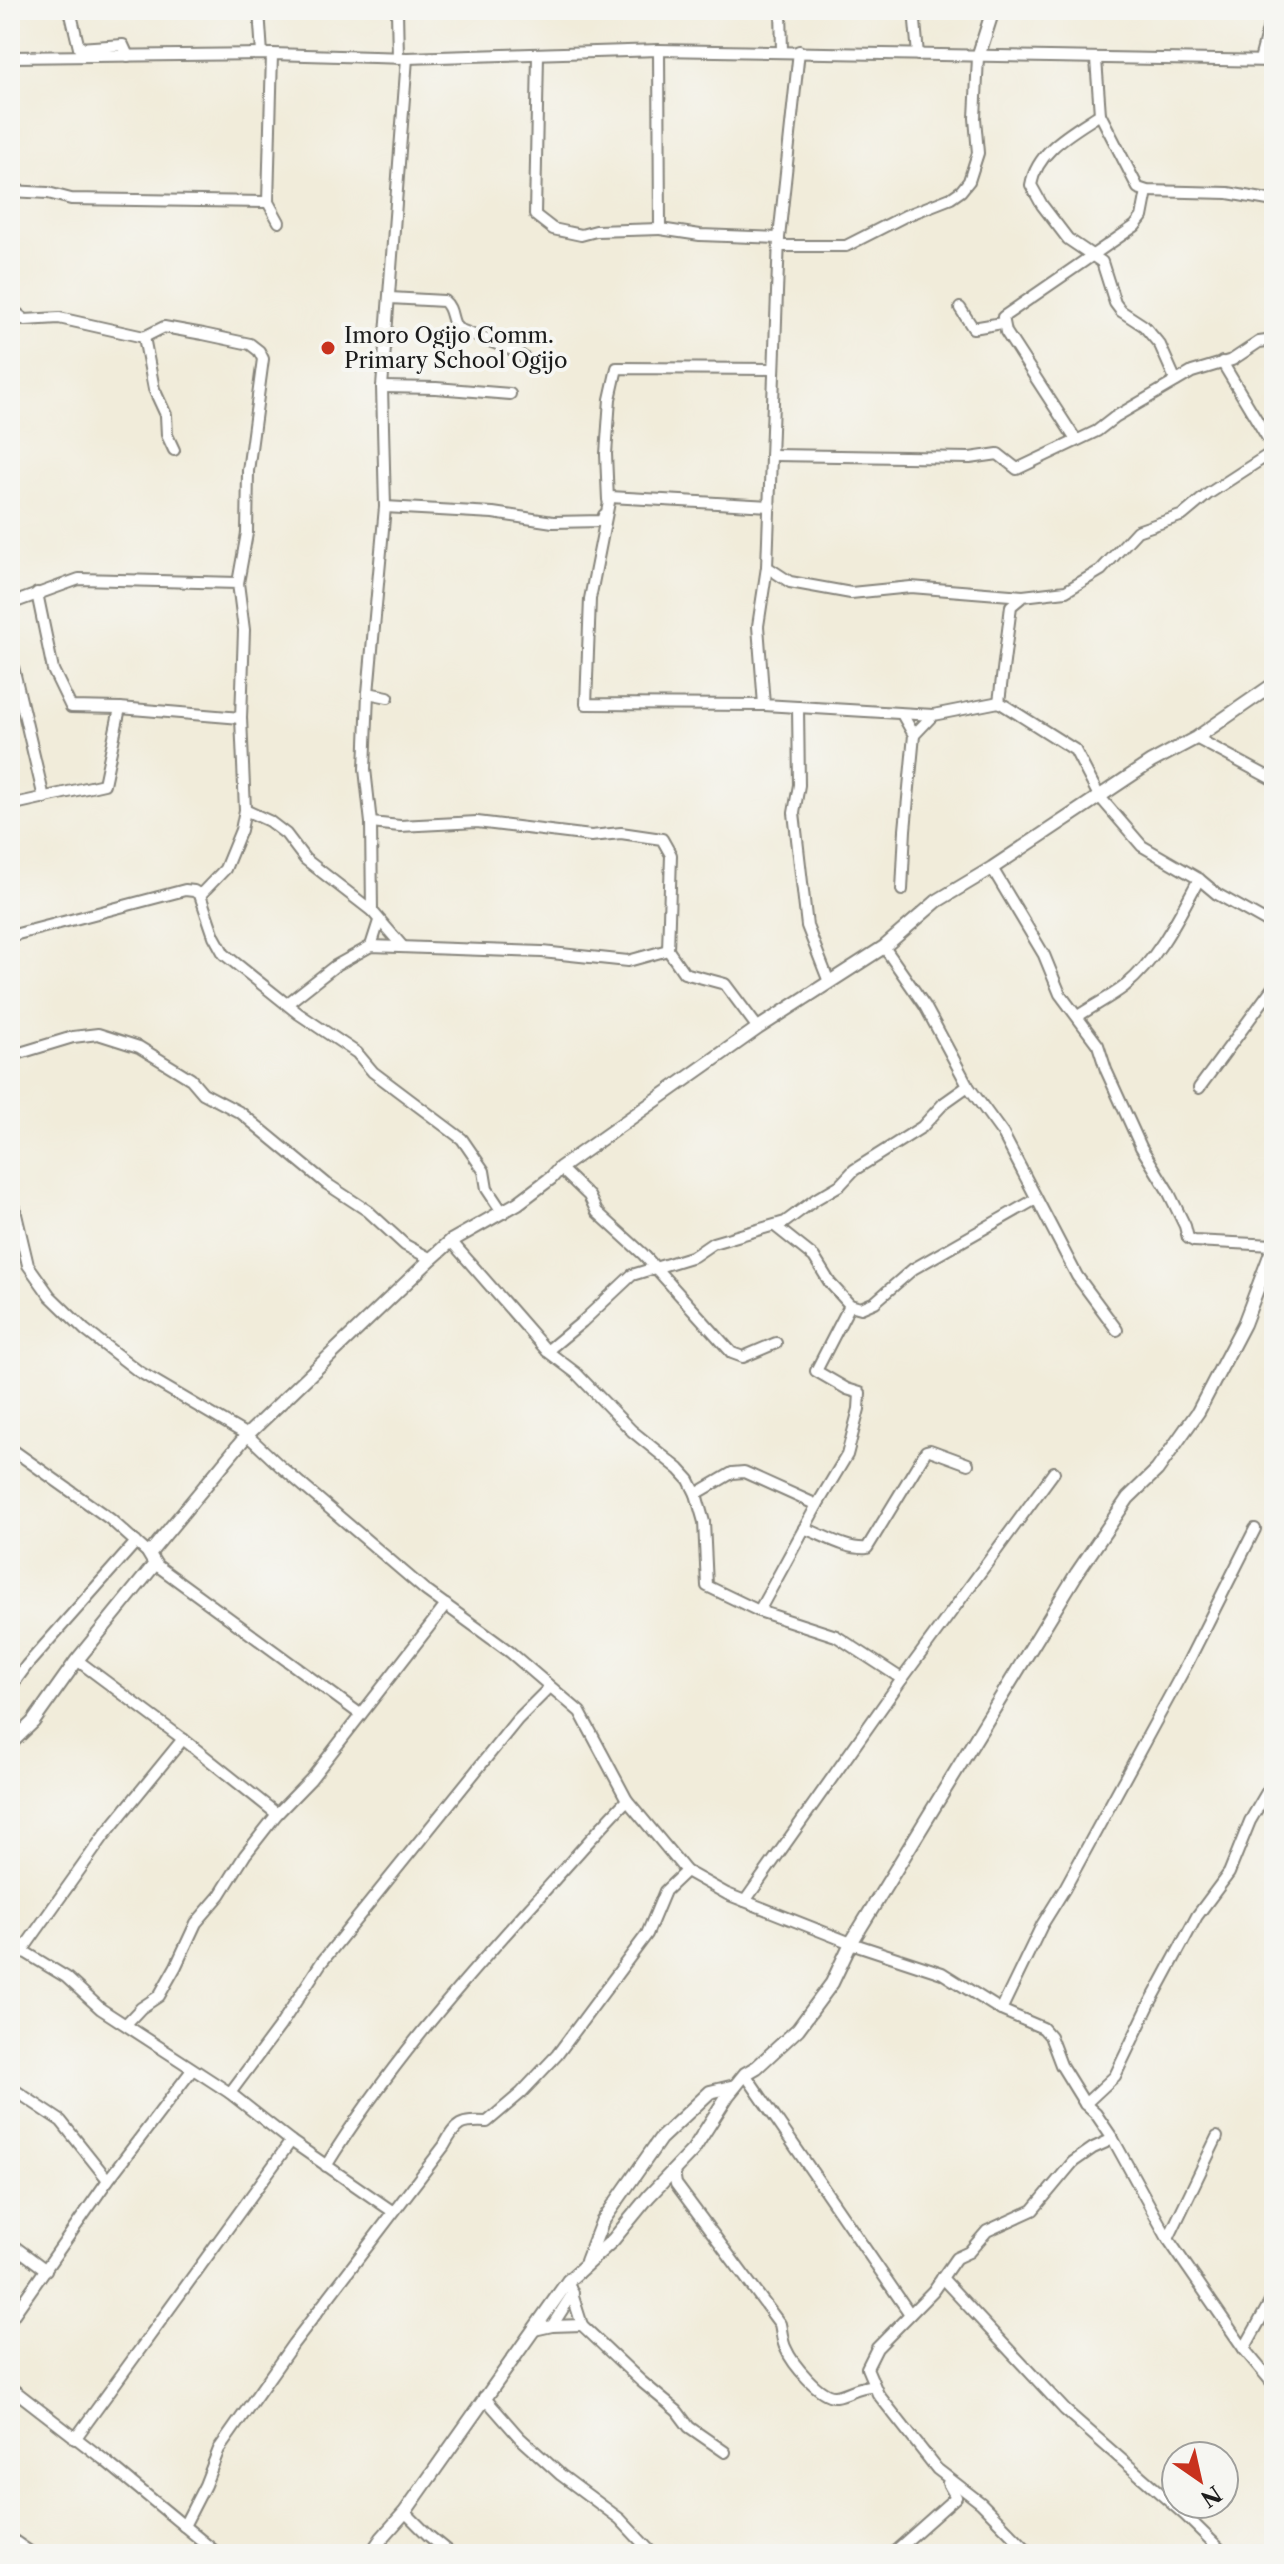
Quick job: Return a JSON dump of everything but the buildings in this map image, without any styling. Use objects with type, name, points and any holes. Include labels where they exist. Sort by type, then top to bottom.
[{"type":"street","points":[[70,10],[79,48],[123,45],[128,56]]},
{"type":"street","points":[[259,10],[267,54],[268,202],[279,222]]},
{"type":"street","points":[[372,911],[371,823],[365,769],[368,693],[385,507],[382,387],[403,58],[397,10]]},
{"type":"street","points":[[781,10],[782,51]]},
{"type":"street","points":[[914,10],[918,55]]},
{"type":"street","points":[[538,54],[535,215],[553,229],[581,235],[596,231],[660,229],[846,246],[961,191],[969,181],[978,153],[975,118],[978,57],[993,10]]},
{"type":"street","points":[[1260,60],[1273,10]]},
{"type":"street","points":[[10,57],[267,54],[403,58],[659,50],[1274,61]]},
{"type":"street","points":[[659,50],[660,229]]},
{"type":"street","points":[[764,705],[758,626],[767,567],[779,242],[799,51]]},
{"type":"street","points":[[1096,59],[1100,114],[1138,188],[1147,191],[1228,193],[1274,201]]},
{"type":"street","points":[[1100,114],[1055,144],[1038,165],[1031,185],[1068,239],[1093,255],[1105,268],[1115,303],[1121,311],[1144,326],[1160,345],[1176,381]]},
{"type":"street","points":[[10,191],[48,193],[71,199],[268,202]]},
{"type":"street","points":[[1076,440],[1002,323],[1003,317],[1135,226],[1142,217],[1147,191]]},
{"type":"street","points":[[10,227],[14,311],[25,320],[59,318],[144,337],[164,327],[250,344],[263,359],[248,471],[247,533],[238,583],[244,630],[241,718],[245,810],[241,830],[225,869],[200,895]]},
{"type":"street","points":[[390,298],[444,301],[451,307],[458,329],[513,350],[537,367]]},
{"type":"street","points":[[960,308],[973,328],[1002,323]]},
{"type":"street","points":[[144,337],[154,389],[166,415],[167,435],[174,450]]},
{"type":"street","points":[[773,455],[970,458],[998,454],[1017,469],[1097,431],[1176,381],[1232,360],[1259,342],[1274,340]]},
{"type":"street","points":[[767,567],[790,582],[851,593],[911,587],[1023,596],[1066,591],[1101,570],[1137,531],[1183,515],[1208,494],[1273,452],[1251,407],[1222,362]]},
{"type":"street","points":[[385,507],[493,513],[553,522],[602,521],[609,497],[606,454],[610,399],[617,368],[773,369]]},
{"type":"street","points":[[382,387],[510,394]]},
{"type":"street","points":[[770,506],[610,497],[590,599],[586,704],[764,705],[933,715],[999,702],[1075,750],[1099,796],[1142,846],[1274,926]]},
{"type":"street","points":[[10,604],[79,579],[238,583]]},
{"type":"street","points":[[37,593],[53,670],[71,707],[241,718]]},
{"type":"street","points":[[999,702],[1011,606],[1023,596]]},
{"type":"street","points":[[10,654],[44,798]]},
{"type":"street","points":[[10,1744],[33,1722],[247,1435],[451,1241],[503,1213],[560,1168],[758,1028],[884,947],[937,901],[1151,762],[1196,738],[1274,684]]},
{"type":"street","points":[[368,693],[388,697]]},
{"type":"street","points":[[798,707],[799,785],[795,828],[807,926],[829,982]]},
{"type":"street","points":[[10,805],[104,784],[120,708]]},
{"type":"street","points":[[902,714],[914,735],[902,890]]},
{"type":"street","points":[[914,735],[933,715]]},
{"type":"street","points":[[1196,738],[1274,780]]},
{"type":"street","points":[[245,810],[269,821],[286,834],[305,859],[372,911],[403,947]]},
{"type":"street","points":[[371,823],[400,826],[477,822],[591,836],[621,833],[662,839],[671,855],[668,950],[684,973],[725,984],[758,1028]]},
{"type":"street","points":[[585,2265],[613,2240],[649,2196],[671,2179],[735,2086],[798,2029],[832,1983],[851,1943],[1077,1573],[1128,1498],[1157,1470],[1198,1412],[1244,1324],[1274,1245],[1194,1241],[1188,1238],[1168,1191],[1141,1147],[1098,1045],[1060,994],[1044,955],[992,868]]},
{"type":"street","points":[[1078,1016],[1135,976],[1163,942],[1199,879]]},
{"type":"street","points":[[10,936],[185,890],[194,891],[200,895],[214,936],[224,954],[311,1023],[357,1053],[373,1072],[462,1139],[484,1171],[487,1189],[503,1213]]},
{"type":"street","points":[[371,946],[379,921]]},
{"type":"street","points":[[288,1003],[335,966],[371,946],[542,952],[628,961],[668,950]]},
{"type":"street","points":[[884,947],[925,1006],[968,1086],[1003,1134],[1077,1276],[1117,1330]]},
{"type":"street","points":[[1199,1088],[1274,986]]},
{"type":"street","points":[[10,1056],[73,1037],[98,1034],[139,1047],[191,1079],[203,1093],[241,1113],[327,1184],[368,1211],[405,1245],[431,1259]]},
{"type":"street","points":[[547,1351],[632,1275],[694,1256],[713,1243],[775,1226],[840,1185],[864,1163],[922,1127],[944,1103],[968,1086]]},
{"type":"street","points":[[560,1168],[589,1196],[597,1212],[656,1269],[737,1357],[776,1343]]},
{"type":"street","points":[[10,1189],[14,1232],[28,1265],[50,1296],[85,1330],[138,1371],[247,1435],[292,1477],[580,1712],[627,1800],[686,1871],[745,1901],[851,1943],[942,1973],[1001,2010],[1043,2028],[1085,2104],[1113,2139],[1168,2239],[1244,2349],[1274,2385]]},
{"type":"street","points":[[775,1226],[814,1257],[830,1283],[850,1305],[861,1308],[875,1302],[913,1269],[1036,1199]]},
{"type":"street","points":[[451,1241],[547,1351],[576,1373],[632,1431],[679,1469],[696,1494],[704,1522],[707,1586],[759,1611],[836,1636],[902,1679]]},
{"type":"street","points":[[759,1611],[847,1455],[860,1393],[816,1371],[850,1305]]},
{"type":"street","points":[[11,1449],[110,1519],[152,1559],[360,1714]]},
{"type":"street","points":[[804,1528],[839,1542],[867,1548],[926,1451],[968,1464]]},
{"type":"street","points":[[696,1494],[732,1473],[744,1472],[817,1505]]},
{"type":"street","points":[[745,1901],[1054,1472]]},
{"type":"street","points":[[1001,2010],[1042,1925],[1187,1664],[1255,1529]]},
{"type":"street","points":[[10,1688],[136,1542]]},
{"type":"street","points":[[126,2024],[141,2008],[159,1996],[196,1923],[220,1895],[245,1855],[277,1814],[311,1779],[446,1605]]},
{"type":"street","points":[[77,1660],[277,1814]]},
{"type":"street","points":[[230,2093],[280,2026],[321,1963],[517,1720],[549,1688]]},
{"type":"street","points":[[22,1951],[103,1837],[183,1739]]},
{"type":"street","points":[[1085,2104],[1115,2076],[1197,1916],[1229,1873],[1250,1821],[1274,1780]]},
{"type":"street","points":[[326,2166],[365,2104],[404,2051],[627,1800]]},
{"type":"street","points":[[184,2526],[219,2449],[293,2344],[444,2146],[454,2126],[466,2122],[487,2122],[521,2093],[557,2055],[647,1934],[665,1891],[686,1871]]},
{"type":"street","points":[[10,1943],[66,1977],[101,2009],[230,2093],[291,2141],[392,2211]]},
{"type":"street","points":[[10,2320],[108,2180],[192,2070]]},
{"type":"street","points":[[745,2074],[910,2314]]},
{"type":"street","points":[[371,2554],[405,2512],[484,2397],[570,2287],[585,2265],[602,2222],[660,2139],[710,2092],[735,2086]]},
{"type":"street","points":[[10,2087],[61,2121],[108,2180]]},
{"type":"street","points":[[1168,2239],[1217,2137]]},
{"type":"street","points":[[892,2554],[956,2497],[945,2478],[872,2386],[867,2368],[871,2357],[942,2278],[956,2258],[969,2252],[987,2231],[1033,2210],[1073,2162],[1113,2139]]},
{"type":"street","points":[[75,2439],[291,2141]]},
{"type":"street","points":[[671,2179],[780,2324],[785,2349],[813,2386],[833,2397],[859,2386],[872,2386]]},
{"type":"street","points":[[10,2243],[46,2270]]},
{"type":"street","points":[[942,2278],[1065,2410],[1225,2554]]},
{"type":"street","points":[[570,2287],[582,2325],[642,2382],[668,2402],[689,2427],[725,2452]]},
{"type":"street","points":[[552,2326],[570,2287]]},
{"type":"street","points":[[1244,2349],[1274,2295]]},
{"type":"street","points":[[534,2330],[582,2325]]},
{"type":"street","points":[[10,2387],[218,2554]]},
{"type":"street","points":[[484,2397],[520,2438],[561,2475],[620,2519],[650,2551]]},
{"type":"street","points":[[945,2478],[981,2503],[1031,2554]]},
{"type":"street","points":[[405,2512],[451,2554]]},
{"type":"street","points":[[10,2538],[33,2554]]},
{"type":"place","name":"Imoro Ogijo Comm. Primary School Ogijo","points":[[328,348]]}]
